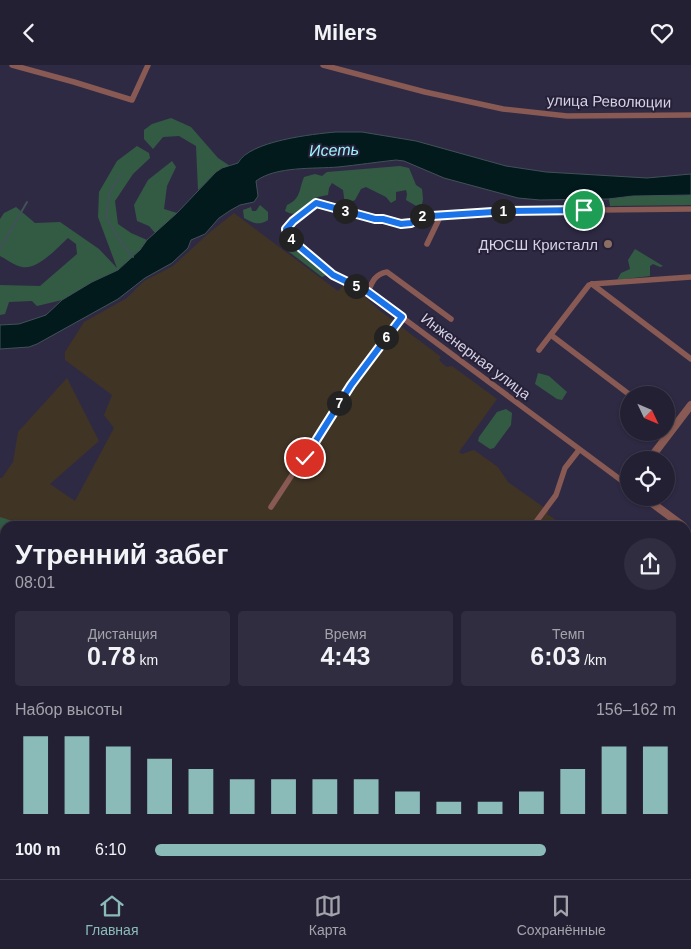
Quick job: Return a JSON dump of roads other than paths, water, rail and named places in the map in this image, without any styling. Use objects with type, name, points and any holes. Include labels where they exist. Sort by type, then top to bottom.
[{"type":"street","points":[[12,65],[132,100],[148,65]]},
{"type":"street","name":"улица Революции","points":[[322,65],[425,92],[503,109],[567,116],[691,115]]},
{"type":"street","name":"Инженерная улица","points":[[441,215],[421,217],[411,223],[401,224],[316,203],[286,229],[288,237],[333,275],[368,292],[620,480]]},
{"type":"street","points":[[427,244],[441,215],[508,211],[691,209]]},
{"type":"street","points":[[368,292],[372,281],[380,273],[387,272],[451,319]]},
{"type":"street","points":[[539,350],[589,285],[691,277]]},
{"type":"street","points":[[592,284],[691,359]]},
{"type":"street","points":[[271,507],[351,385],[402,317]]},
{"type":"street","points":[[550,335],[620,388]]},
{"type":"street","points":[[656,451],[691,405]]},
{"type":"street","points":[[537,521],[556,495],[564,469],[579,450]]},
{"type":"street","points":[[656,506],[676,521]]},
{"type":"water","name":"Исеть","points":[[336,132],[362,132],[416,141],[506,166],[546,172],[647,178],[691,174],[691,195],[633,196],[608,199],[540,200],[518,198],[444,178],[404,161],[396,160],[338,167],[296,169],[274,173],[256,181],[258,196],[254,202],[240,205],[219,218],[205,234],[191,240],[188,248],[172,263],[145,278],[118,299],[37,344],[29,347],[0,349],[0,325],[19,324],[46,315],[62,300],[92,282],[118,270],[222,168],[238,163],[244,155],[268,144],[298,137]]},
{"type":"waterway","points":[[121,174],[110,192],[106,218],[133,257]]},
{"type":"waterway","points":[[0,249],[27,202]]},
{"type":"place","name":"ДЮСШ Кристалл","points":[[608,244]]}]
